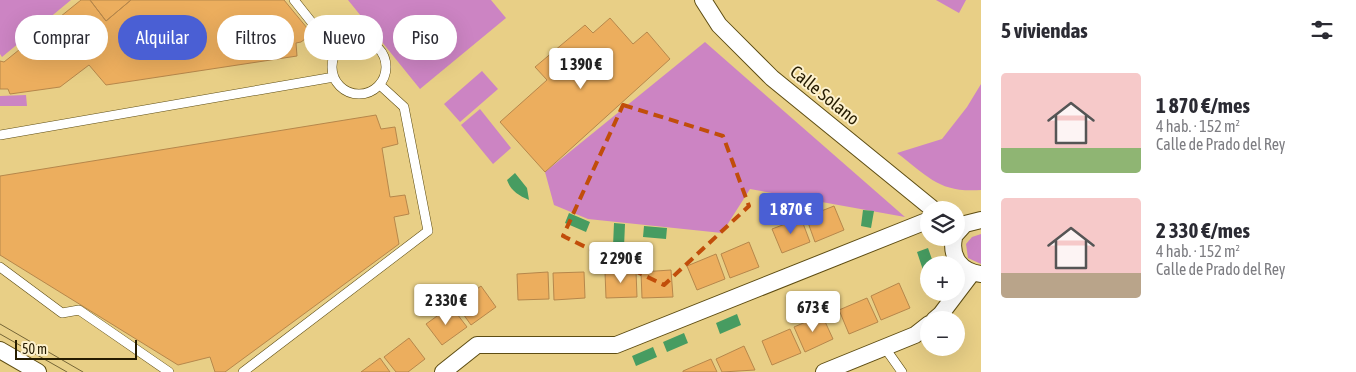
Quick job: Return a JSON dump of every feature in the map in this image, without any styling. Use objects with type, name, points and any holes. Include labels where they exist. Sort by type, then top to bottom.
[{"type":"street","name":"Calle Solano","points":[[702,0],[719,25],[772,78],[923,201]]},
{"type":"street","points":[[965,224],[981,220]]},
{"type":"street","points":[[443,372],[478,345],[616,345],[920,224]]},
{"type":"street","points":[[944,311],[976,273],[964,269],[954,255],[955,246]]},
{"type":"street","points":[[824,372],[885,348],[920,331]]},
{"type":"street","points":[[0,350],[38,372]]},
{"type":"lane","points":[[294,0],[306,15]]},
{"type":"lane","points":[[334,60],[332,67],[334,77],[345,90],[354,94],[364,94],[380,85],[386,67],[383,55]]},
{"type":"lane","points":[[0,135],[334,77]]},
{"type":"lane","points":[[243,372],[428,231],[404,107],[380,85]]},
{"type":"lane","points":[[0,267],[62,313],[79,310],[169,372]]},
{"type":"lane","points":[[885,348],[902,372]]},
{"type":"highlighted area","points":[[623,105],[723,136],[749,206],[664,285],[563,236]]},
{"type":"shaded area","points":[[0,0],[71,0],[53,15],[15,15],[15,46],[2,57],[0,54]]},
{"type":"shaded area","points":[[348,0],[491,0],[506,18],[457,58],[457,15],[393,15],[393,56],[383,43],[383,15],[360,15]]},
{"type":"shaded area","points":[[936,0],[966,0],[959,13]]},
{"type":"shaded area","points":[[705,42],[905,217],[750,189],[722,233],[588,219],[554,205],[545,172]]},
{"type":"shaded area","points":[[397,60],[455,60],[420,89]]},
{"type":"shaded area","points":[[482,71],[498,89],[460,122],[444,104]]},
{"type":"shaded area","points":[[981,84],[981,190],[955,189],[944,186],[935,182],[897,153],[942,139],[967,107]]},
{"type":"shaded area","points":[[26,95],[27,106],[0,106],[0,96]]},
{"type":"shaded area","points":[[480,109],[511,148],[493,164],[461,125]]},
{"type":"shaded area","points":[[515,173],[527,188],[529,200],[515,192],[509,184],[507,180]]},
{"type":"shaded area","points":[[779,195],[790,197],[796,213],[786,217]]},
{"type":"shaded area","points":[[863,210],[874,211],[871,228],[861,226]]},
{"type":"shaded area","points":[[569,213],[590,222],[586,232],[565,223]]},
{"type":"shaded area","points":[[614,223],[625,224],[624,247],[613,246]]},
{"type":"shaded area","points":[[644,226],[667,228],[666,239],[643,237]]},
{"type":"shaded area","points":[[981,234],[981,264],[968,258],[966,244],[972,237]]},
{"type":"shaded area","points":[[928,248],[931,256],[920,256],[920,261],[917,252]]},
{"type":"shaded area","points":[[737,314],[741,325],[720,334],[716,323]]},
{"type":"shaded area","points":[[684,333],[688,343],[667,352],[663,342]]},
{"type":"shaded area","points":[[653,347],[657,357],[636,366],[632,356]]},
{"type":"building","points":[[81,0],[90,0],[101,15],[62,15]]},
{"type":"building","points":[[90,0],[131,0],[108,19],[108,15],[101,15]]},
{"type":"building","points":[[131,0],[284,0],[304,24],[304,40],[296,43],[297,56],[294,56],[294,15],[217,15],[217,60],[271,60],[106,85],[89,65],[60,87],[10,94],[8,89],[0,89],[0,61],[4,62],[15,53],[15,60],[108,60],[108,19]]},
{"type":"building","points":[[610,18],[633,44],[647,32],[670,59],[545,172],[500,122],[547,80],[535,67],[585,25],[593,33]]},
{"type":"building","points":[[376,115],[381,129],[395,127],[398,144],[382,148],[390,197],[405,195],[409,214],[394,217],[399,244],[225,372],[215,372],[210,357],[178,365],[0,255],[0,176]]},
{"type":"building","points":[[834,206],[844,230],[815,242],[806,217]]},
{"type":"building","points":[[801,218],[810,242],[782,253],[772,229]]},
{"type":"building","points":[[749,242],[759,267],[730,278],[721,254]]},
{"type":"building","points":[[716,254],[725,279],[697,290],[687,266]]},
{"type":"building","points":[[671,270],[673,297],[642,298],[641,272]]},
{"type":"building","points":[[636,271],[637,297],[606,298],[605,272]]},
{"type":"building","points":[[548,272],[549,299],[518,300],[517,274]]},
{"type":"building","points":[[584,272],[585,298],[554,300],[553,273]]},
{"type":"building","points":[[899,283],[910,308],[881,320],[871,296]]},
{"type":"building","points":[[481,286],[496,307],[471,325],[456,304]]},
{"type":"building","points":[[867,298],[878,322],[849,334],[839,310]]},
{"type":"building","points":[[451,306],[467,327],[442,345],[426,324]]},
{"type":"building","points":[[822,315],[833,339],[805,352],[794,327]]},
{"type":"building","points":[[790,329],[801,353],[772,365],[762,341]]},
{"type":"building","points":[[409,338],[425,359],[408,372],[396,372],[384,357]]},
{"type":"building","points":[[744,346],[755,370],[722,372],[716,359]]},
{"type":"building","points":[[380,358],[390,372],[361,372]]},
{"type":"building","points":[[711,359],[717,372],[683,372],[683,371]]},
{"type":"tram line","points":[[0,324],[83,372]]},
{"type":"tram line","points":[[0,334],[67,372]]}]
